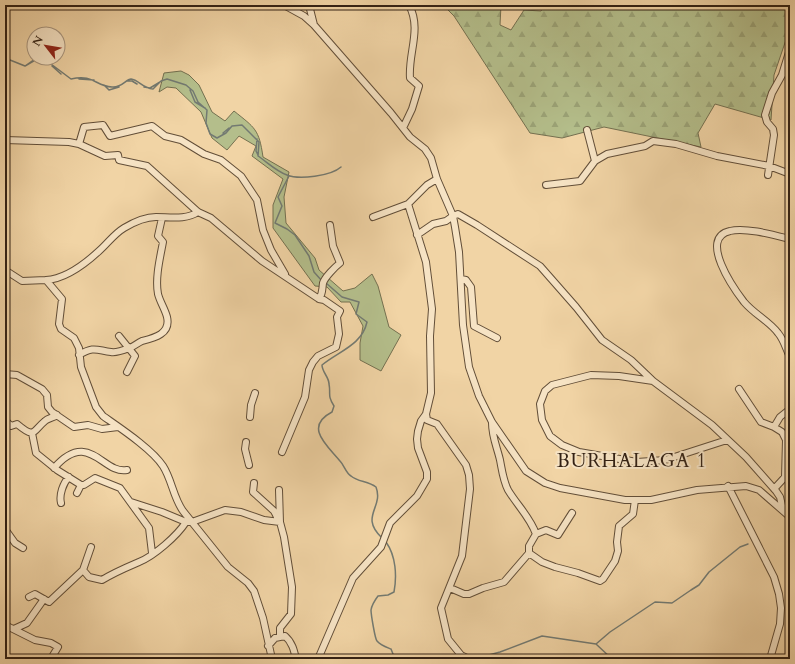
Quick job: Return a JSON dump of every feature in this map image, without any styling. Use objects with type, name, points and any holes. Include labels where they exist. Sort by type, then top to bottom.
[{"type":"street","points":[[284,5],[304,16],[314,25],[410,137],[425,149],[431,158],[437,179],[453,216],[459,252],[463,325],[469,367],[479,396],[492,422],[520,465],[533,477],[560,488],[634,500],[650,500],[697,490],[728,486],[753,488],[759,490],[790,517]]},
{"type":"street","points":[[309,5],[314,25]]},
{"type":"street","points":[[403,128],[419,89],[419,86],[410,78],[415,40],[414,23],[409,5]]},
{"type":"street","points":[[768,175],[774,136],[773,130],[767,122],[765,115],[772,93],[782,75],[790,49]]},
{"type":"street","points":[[79,144],[84,127],[103,126],[110,136],[152,126],[165,136],[181,140],[204,154],[226,162],[241,176],[257,200],[263,230],[271,250],[286,275]]},
{"type":"street","points":[[587,130],[595,161]]},
{"type":"street","points":[[5,140],[69,142],[79,144],[105,156],[118,155],[119,160],[147,166],[198,212],[211,218],[262,261],[286,275],[319,299],[324,300],[340,311],[337,317],[339,334],[336,347],[318,356],[313,362],[309,370],[305,397],[282,452]]},
{"type":"street","points":[[546,185],[580,181],[595,161],[615,151],[645,146],[653,141],[769,166],[790,174]]},
{"type":"street","points":[[373,216],[408,204],[427,185],[437,179]]},
{"type":"street","points":[[318,659],[353,578],[381,547],[390,523],[405,510],[424,485],[427,472],[418,448],[418,435],[421,421],[426,414],[431,393],[430,336],[432,309],[426,262],[408,204]]},
{"type":"street","points":[[5,270],[22,281],[54,280],[68,273],[99,251],[124,228],[143,219],[191,217],[198,212]]},
{"type":"street","points":[[417,235],[433,224],[446,221],[453,216],[461,215],[540,266],[576,307],[602,340],[631,360],[653,381],[712,425],[746,457],[780,497],[783,510]]},
{"type":"street","points":[[79,355],[89,350],[98,348],[110,352],[129,348],[142,341],[154,339],[160,335],[167,324],[167,317],[158,294],[158,274],[163,242],[158,236],[162,218]]},
{"type":"street","points":[[319,299],[323,293],[323,282],[334,268],[340,264],[333,246],[330,225]]},
{"type":"street","points":[[790,239],[739,230],[729,231],[717,242],[716,249],[728,278],[741,298],[778,332],[790,357]]},
{"type":"street","points":[[461,279],[466,280],[471,287],[474,326],[497,338]]},
{"type":"street","points":[[46,280],[62,299],[59,324],[61,329],[74,338],[79,348],[80,367],[96,407],[103,416],[159,460],[168,476],[178,504],[189,522],[228,567],[248,583],[254,591],[263,618],[272,659]]},
{"type":"street","points":[[119,336],[135,356],[127,372]]},
{"type":"street","points":[[5,374],[17,375],[42,389],[47,395],[48,407],[74,427],[88,425],[102,429],[118,427]]},
{"type":"street","points":[[653,381],[605,375],[591,375],[557,383],[545,390],[540,412],[542,420],[550,436],[567,447],[597,455],[637,462],[665,460],[727,440]]},
{"type":"street","points":[[739,389],[761,422],[782,432],[788,440],[785,477],[774,489]]},
{"type":"street","points":[[250,417],[251,405],[255,393]]},
{"type":"street","points":[[774,427],[780,417],[790,409]]},
{"type":"street","points":[[426,414],[427,420],[437,424],[441,433],[466,465],[469,476],[470,489],[464,548],[450,588],[441,608],[448,639],[461,655],[469,659]]},
{"type":"street","points":[[5,420],[11,426],[17,424],[25,431],[32,433],[36,432],[44,422],[57,415]]},
{"type":"street","points":[[492,422],[493,438],[500,461],[503,479],[512,496],[530,520],[536,534]]},
{"type":"street","points":[[32,433],[36,453],[54,468],[81,485]]},
{"type":"street","points":[[246,442],[245,449],[249,466]]},
{"type":"street","points":[[54,468],[66,456],[85,452],[94,454],[116,470],[126,470]]},
{"type":"street","points":[[61,503],[60,496],[64,482],[69,477]]},
{"type":"street","points":[[77,493],[81,485],[84,485],[93,478],[97,478],[120,488],[150,530],[152,553]]},
{"type":"street","points":[[254,483],[253,492],[274,511],[280,522]]},
{"type":"street","points":[[728,486],[774,577],[779,594],[781,608],[780,624],[770,659]]},
{"type":"street","points":[[279,490],[280,522],[284,537],[292,587],[291,614],[280,628],[280,635]]},
{"type":"street","points":[[572,513],[558,535],[546,530],[536,534],[528,546],[529,553],[531,556],[555,567],[600,581],[615,561],[618,550],[617,542],[619,526],[633,514],[634,500]]},
{"type":"street","points":[[129,501],[139,506],[162,512],[173,518],[189,522]]},
{"type":"street","points":[[84,570],[89,578],[102,580],[120,568],[140,562],[170,540],[189,522],[225,510],[241,512],[264,520],[280,522]]},
{"type":"street","points":[[5,529],[15,544],[23,548]]},
{"type":"street","points":[[29,597],[35,594],[49,602],[58,595],[68,582],[84,570],[91,547]]},
{"type":"street","points":[[450,588],[464,594],[469,594],[504,582],[529,553]]},
{"type":"street","points":[[14,629],[27,623],[44,599]]},
{"type":"street","points":[[6,627],[14,629],[35,640],[63,644]]},
{"type":"street","points":[[268,646],[280,635]]},
{"type":"street","points":[[280,635],[289,639],[296,659]]},
{"type":"street","points":[[51,643],[58,647],[53,658]]},
{"type":"green space","points":[[443,5],[501,5],[500,25],[511,30],[524,10],[541,11],[545,5],[790,5],[790,28],[774,75],[771,120],[715,104],[698,133],[701,147],[604,127],[562,138],[530,133],[454,16]]},
{"type":"green space","points":[[181,71],[189,75],[199,85],[212,112],[225,121],[234,111],[247,121],[258,135],[263,157],[289,172],[284,197],[286,223],[315,258],[319,270],[343,291],[355,288],[372,274],[378,286],[389,327],[401,335],[381,371],[360,360],[360,343],[363,326],[350,302],[341,302],[327,287],[315,286],[273,228],[273,205],[283,179],[252,156],[256,146],[239,136],[227,150],[212,138],[201,112],[176,88],[167,87],[159,92],[164,73]]},
{"type":"waterway","points":[[5,58],[26,65]]},
{"type":"waterway","points":[[52,66],[61,74]]},
{"type":"waterway","points":[[54,66],[71,79],[85,78],[102,85],[112,87],[121,85],[127,80],[131,79],[153,89],[161,81],[167,79],[186,85],[193,91],[198,102],[207,110],[206,123],[210,134],[217,138],[226,133],[232,126],[242,125],[259,142],[258,156],[275,169],[287,175],[307,177],[330,173],[341,167]]},
{"type":"waterway","points":[[79,79],[94,80]]},
{"type":"waterway","points":[[127,81],[132,81],[137,84]]},
{"type":"waterway","points":[[144,87],[150,88],[160,82]]},
{"type":"waterway","points":[[104,85],[109,90],[119,87]]},
{"type":"waterway","points":[[190,90],[195,102],[205,108]]},
{"type":"waterway","points":[[223,133],[229,128]]},
{"type":"waterway","points":[[257,139],[256,151],[258,155]]},
{"type":"waterway","points":[[289,176],[278,197],[282,206],[275,223],[295,235],[309,256],[314,272],[322,281]]},
{"type":"waterway","points":[[326,283],[342,297],[359,302],[356,314],[367,322],[364,330],[355,342],[322,365],[329,381],[330,397],[334,406],[332,412],[319,424],[319,430],[325,443],[349,475],[376,487],[378,494],[373,512],[372,524],[382,538]]},
{"type":"waterway","points":[[386,542],[392,553],[395,566],[394,592],[388,595],[378,596],[373,604],[371,612],[377,641],[381,645],[391,649],[395,659]]},
{"type":"waterway","points":[[596,644],[610,632],[655,602],[672,603],[699,585],[709,572],[740,547],[748,544]]},
{"type":"waterway","points":[[474,659],[500,652],[542,636],[596,644],[612,659]]},
{"type":"district","name":"BURHALAGA 1","points":[[632,460]]}]
